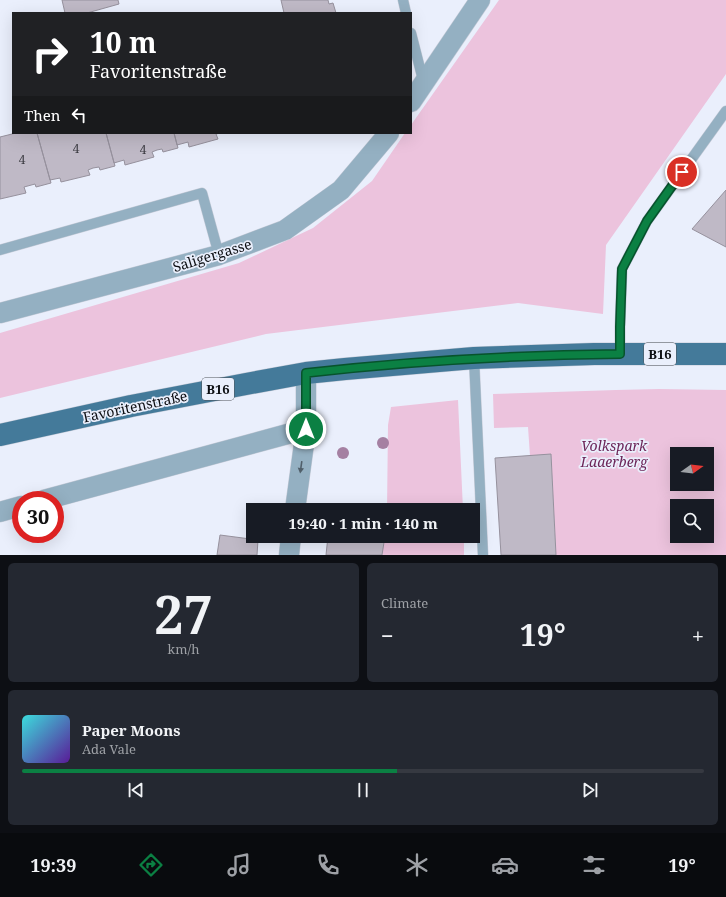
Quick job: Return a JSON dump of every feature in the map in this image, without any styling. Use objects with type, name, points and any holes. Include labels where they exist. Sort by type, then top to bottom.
[{"type":"main road","name":"Favoritenstraße","points":[[0,435],[131,406],[306,373],[349,368],[474,358],[620,354],[726,354]]},
{"type":"street","points":[[412,101],[480,0]]},
{"type":"street","name":"Saligergasse","points":[[0,313],[219,255],[284,230],[342,190],[388,134]]},
{"type":"street","points":[[296,503],[306,429],[306,373]]},
{"type":"street","points":[[64,495],[306,429]]},
{"type":"street","points":[[0,512],[12,509]]},
{"type":"street","points":[[289,555],[290,543]]},
{"type":"lane","points":[[403,0],[406,12]]},
{"type":"lane","points":[[412,37],[424,84]]},
{"type":"lane","points":[[620,354],[622,269],[647,221],[726,111]]},
{"type":"lane","points":[[0,250],[202,193],[219,255]]},
{"type":"lane","points":[[474,358],[483,555]]},
{"type":"green space","points":[[499,0],[726,0],[726,74],[606,245],[603,314],[518,303],[266,334],[0,398],[0,333],[239,263],[313,228],[372,181],[404,134],[412,134],[412,124]]},
{"type":"green space","name":"Volkspark Laaerberg","points":[[659,389],[726,390],[726,555],[556,555],[551,455],[530,456],[528,427],[494,428],[493,394]]},
{"type":"green space","points":[[458,400],[463,503],[387,503],[388,425],[391,407]]},
{"type":"green space","points":[[384,543],[464,543],[464,555],[382,555]]},
{"type":"building","points":[[62,0],[118,0],[119,4],[91,12],[65,12]]},
{"type":"building","points":[[281,0],[328,0],[329,4],[333,3],[336,12],[284,12]]},
{"type":"building","points":[[12,134],[37,134],[51,183],[36,187],[35,184],[24,187],[26,193],[0,199],[0,137]]},
{"type":"building","points":[[37,134],[106,134],[115,166],[100,170],[99,167],[93,168],[88,170],[90,175],[61,182],[60,178],[50,180]]},
{"type":"building","points":[[106,134],[174,134],[178,148],[163,152],[162,149],[157,150],[152,152],[154,157],[125,165],[124,160],[114,163]]},
{"type":"building","points":[[174,134],[216,134],[218,139],[189,147],[188,142],[177,145]]},
{"type":"building","points":[[726,190],[726,247],[692,229]]},
{"type":"building","points":[[551,454],[556,555],[501,555],[495,458]]},
{"type":"building","points":[[220,535],[246,538],[246,543],[258,543],[257,555],[217,555]]},
{"type":"building","points":[[327,543],[384,543],[382,555],[326,555]]},
{"type":"route","points":[[306,429],[306,373],[474,358],[620,354],[622,269],[647,221],[682,172]]}]
